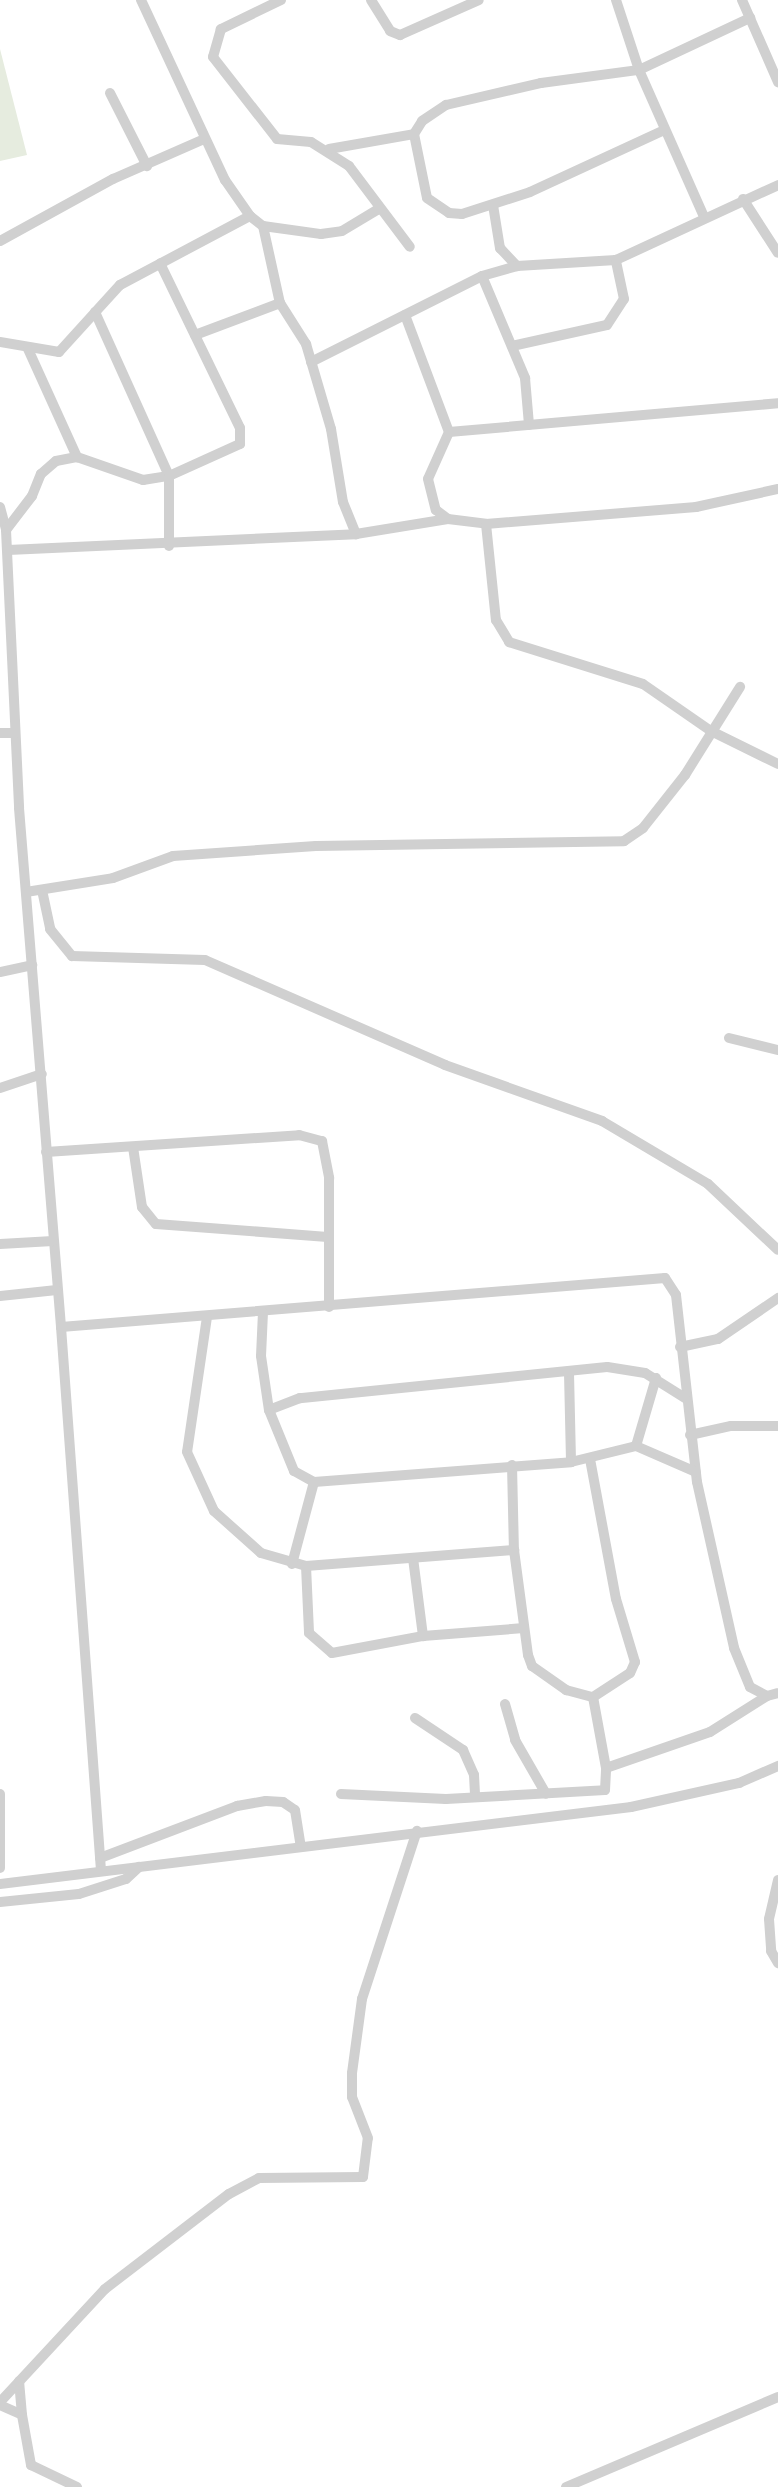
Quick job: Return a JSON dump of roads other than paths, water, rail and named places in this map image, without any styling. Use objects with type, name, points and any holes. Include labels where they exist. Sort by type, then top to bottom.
[{"type":"street","points":[[141,0],[204,139],[250,216],[263,226],[299,234],[342,231],[377,210]]},
{"type":"street","points":[[281,0],[221,29],[213,57],[277,139],[328,149],[414,134]]},
{"type":"street","points":[[372,0],[390,31],[400,35],[479,0]]},
{"type":"street","points":[[616,0],[639,70],[704,217]]},
{"type":"street","points":[[742,0],[778,82]]},
{"type":"street","points":[[664,130],[493,205],[462,214],[435,206],[427,198],[414,134],[422,121],[446,105],[541,83],[639,70],[750,18]]},
{"type":"street","points":[[110,93],[147,166]]},
{"type":"street","points":[[0,241],[204,139]]},
{"type":"street","points":[[328,149],[349,166],[377,210],[410,247]]},
{"type":"street","points":[[311,362],[482,276],[517,266],[616,260],[778,185]]},
{"type":"street","points":[[743,199],[778,252]]},
{"type":"street","points":[[493,205],[500,248],[517,266]]},
{"type":"street","points":[[0,342],[28,349],[59,352],[120,285],[250,216]]},
{"type":"street","points":[[263,226],[280,303],[311,362],[331,429],[346,516],[356,534]]},
{"type":"street","points":[[512,346],[607,325],[624,299],[616,260]]},
{"type":"street","points":[[28,349],[77,457],[127,479],[169,476],[234,450],[242,438],[160,263]]},
{"type":"street","points":[[482,276],[525,379],[529,425]]},
{"type":"street","points":[[195,335],[280,303]]},
{"type":"street","points":[[94,312],[169,476],[169,546]]},
{"type":"street","points":[[405,315],[449,432],[428,479],[436,510],[448,519]]},
{"type":"street","points":[[449,432],[778,403]]},
{"type":"street","points":[[6,530],[47,467],[77,457]]},
{"type":"street","points":[[8,550],[169,546],[356,534],[448,519],[486,524],[696,507],[778,489]]},
{"type":"street","points":[[0,508],[8,550],[5,636],[42,1074],[101,1871]]},
{"type":"street","points":[[486,524],[496,620],[509,642],[643,684],[711,731],[778,764]]},
{"type":"street","points":[[26,892],[113,878],[173,856],[316,846],[624,841],[651,818],[740,687]]},
{"type":"street","points":[[0,733],[15,733]]},
{"type":"street","points":[[42,890],[50,929],[72,956],[205,960],[445,1065],[602,1121],[708,1184],[778,1250]]},
{"type":"street","points":[[0,971],[32,965]]},
{"type":"street","points":[[729,1038],[778,1051]]},
{"type":"street","points":[[0,1088],[42,1074]]},
{"type":"street","points":[[46,1152],[299,1135],[322,1141],[329,1178],[330,1307]]},
{"type":"street","points":[[133,1147],[142,1208],[156,1224],[328,1237]]},
{"type":"street","points":[[0,1244],[53,1241]]},
{"type":"street","points":[[61,1327],[665,1278],[676,1295],[685,1398],[696,1472],[742,1673],[750,1688],[767,1696]]},
{"type":"street","points":[[0,1296],[57,1290]]},
{"type":"street","points":[[680,1347],[718,1339],[778,1298]]},
{"type":"street","points":[[263,1312],[261,1356],[269,1410],[295,1471],[314,1482],[571,1462],[590,1459],[607,1450],[636,1446],[696,1472]]},
{"type":"street","points":[[207,1317],[189,1434],[192,1471],[226,1526],[261,1553],[306,1566],[514,1550]]},
{"type":"street","points":[[269,1410],[300,1398],[569,1373],[607,1367],[656,1378],[685,1398]]},
{"type":"street","points":[[569,1373],[571,1462]]},
{"type":"street","points":[[636,1446],[656,1378]]},
{"type":"street","points":[[690,1435],[730,1426],[778,1426]]},
{"type":"street","points":[[512,1465],[514,1550],[532,1667],[566,1690],[593,1697],[630,1673],[635,1661],[616,1599],[590,1459]]},
{"type":"street","points":[[292,1564],[314,1482]]},
{"type":"street","points":[[413,1558],[423,1636]]},
{"type":"street","points":[[306,1566],[309,1633],[320,1647],[332,1653],[423,1636],[524,1628]]},
{"type":"street","points":[[606,1768],[710,1732],[767,1696],[778,1693]]},
{"type":"street","points":[[593,1697],[606,1768],[607,1808]]},
{"type":"street","points":[[505,1704],[515,1740],[546,1794]]},
{"type":"street","points":[[415,1718],[463,1750],[474,1774],[475,1797]]},
{"type":"street","points":[[0,1884],[607,1808],[739,1783],[778,1766]]},
{"type":"street","points":[[341,1794],[475,1797],[605,1790]]},
{"type":"street","points":[[0,1794],[0,1868]]},
{"type":"street","points":[[100,1858],[237,1807],[266,1801],[283,1802],[295,1810],[302,1846]]},
{"type":"street","points":[[22,2415],[0,2404],[105,2289],[229,2194],[259,2178],[363,2177],[368,2138],[352,2097],[352,2073],[362,1999],[417,1831]]},
{"type":"street","points":[[0,1902],[79,1894],[127,1879],[140,1866]]},
{"type":"street","points":[[778,1880],[769,1919],[771,1951],[778,1963]]},
{"type":"street","points":[[19,2381],[31,2465],[77,2487]]},
{"type":"street","points":[[566,2487],[778,2397]]}]
